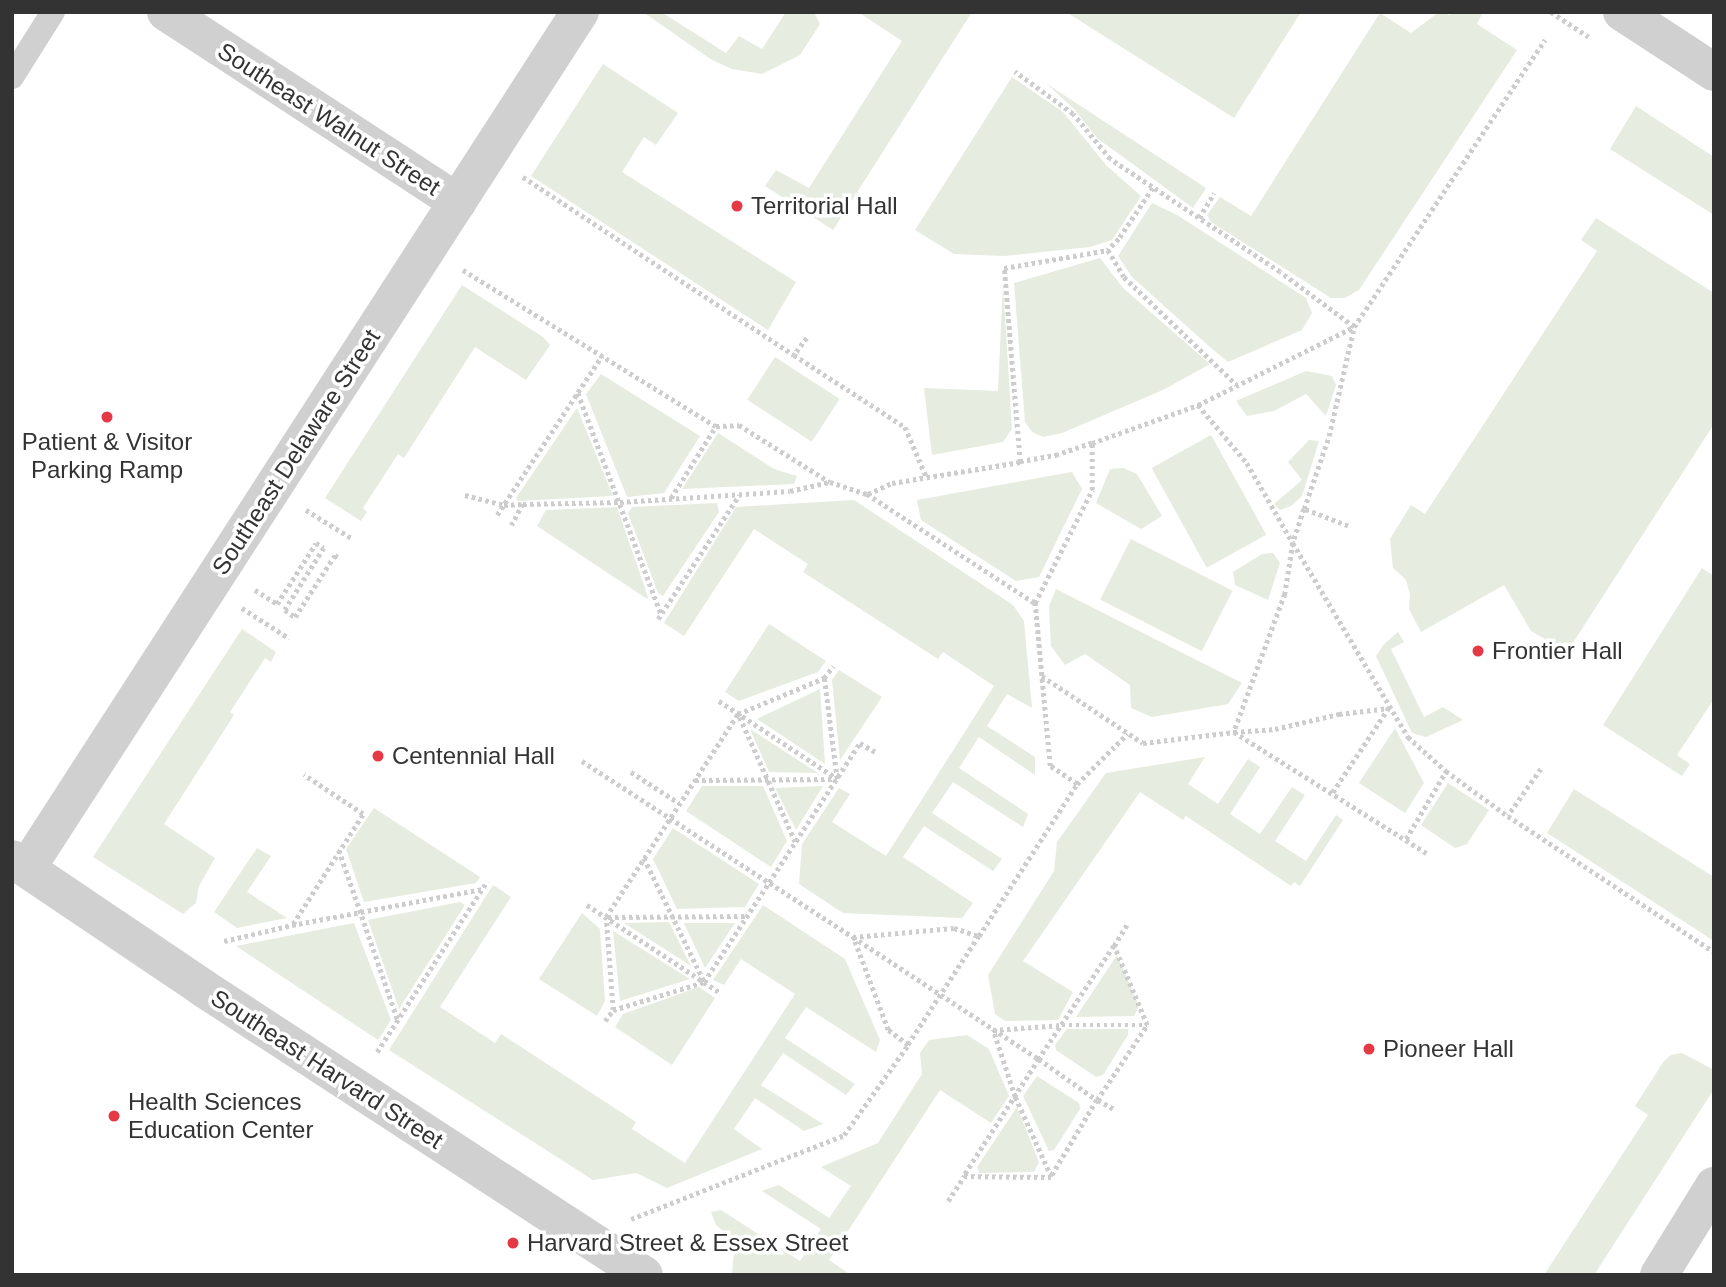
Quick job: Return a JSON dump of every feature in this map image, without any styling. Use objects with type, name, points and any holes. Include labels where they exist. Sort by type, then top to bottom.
[{"type":"street","name":"Southeast Walnut Street","points":[[166,12],[457,202]]},
{"type":"street","name":"Southeast Delaware Street","points":[[17,873],[580,12]]},
{"type":"street","points":[[1622,12],[1714,72]]},
{"type":"street","name":"Southeast Harvard Street","points":[[17,873],[203,988],[639,1273]]},
{"type":"street","points":[[1659,1275],[1714,1186]]},
{"type":"lane","points":[[12,77],[53,12]]},
{"type":"path","points":[[1234,732],[1285,594],[1293,542],[1329,436],[1354,327],[1545,40]]},
{"type":"path","points":[[1015,72],[1073,114],[1110,159],[1354,327]]},
{"type":"path","points":[[520,175],[905,427],[927,478]]},
{"type":"path","points":[[1020,462],[1004,268],[1108,250],[1119,239],[1153,188]]},
{"type":"path","points":[[1199,218],[1214,193]]},
{"type":"path","points":[[1108,250],[1124,277],[1237,385]]},
{"type":"path","points":[[461,268],[716,426],[739,425],[830,482],[867,494],[1035,603]]},
{"type":"path","points":[[867,494],[892,483],[1058,455],[1198,405],[1354,327]]},
{"type":"path","points":[[794,355],[807,338]]},
{"type":"path","points":[[497,515],[602,356]]},
{"type":"path","points":[[578,393],[620,502],[659,617],[739,494]]},
{"type":"path","points":[[1198,405],[1247,463],[1408,737],[1447,771],[1508,816],[1714,952]]},
{"type":"path","points":[[670,499],[716,426]]},
{"type":"path","points":[[1077,784],[1050,766],[1035,603],[1092,490],[1092,443]]},
{"type":"path","points":[[465,495],[504,505],[620,502],[790,491],[830,482]]},
{"type":"path","points":[[512,525],[523,504]]},
{"type":"path","points":[[1304,509],[1349,526]]},
{"type":"path","points":[[306,510],[353,539]]},
{"type":"path","points":[[254,590],[277,604],[316,543],[324,548],[285,610],[295,617],[335,555],[340,559]]},
{"type":"path","points":[[242,608],[289,638]]},
{"type":"path","points":[[613,1010],[606,918],[668,817],[738,714],[824,678],[833,666]]},
{"type":"path","points":[[1042,676],[1143,743],[1275,729],[1339,714],[1389,708]]},
{"type":"path","points":[[824,678],[837,779]]},
{"type":"path","points":[[719,701],[837,779]]},
{"type":"path","points":[[1332,794],[1389,708]]},
{"type":"path","points":[[738,714],[795,843]]},
{"type":"path","points":[[1234,732],[1428,854]]},
{"type":"path","points":[[630,1219],[844,1135],[908,1045],[1077,784],[1128,734]]},
{"type":"path","points":[[605,1021],[613,1010],[704,982],[860,743],[877,753]]},
{"type":"path","points":[[582,761],[1113,1109]]},
{"type":"path","points":[[1508,816],[1541,769]]},
{"type":"path","points":[[1406,839],[1447,771]]},
{"type":"path","points":[[631,772],[679,803]]},
{"type":"path","points":[[292,925],[363,814],[304,775]]},
{"type":"path","points":[[695,780],[837,779]]},
{"type":"path","points":[[339,850],[398,1020]]},
{"type":"path","points":[[644,858],[704,982]]},
{"type":"path","points":[[377,1052],[487,881]]},
{"type":"path","points":[[224,942],[292,925],[482,889]]},
{"type":"path","points":[[587,905],[719,992]]},
{"type":"path","points":[[606,918],[748,916]]},
{"type":"path","points":[[948,1200],[1128,925]]},
{"type":"path","points":[[853,937],[954,928],[979,936]]},
{"type":"path","points":[[853,937],[888,1030],[908,1045]]},
{"type":"path","points":[[1114,946],[1147,1025]]},
{"type":"path","points":[[992,1030],[1062,1025],[1147,1025]]},
{"type":"path","points":[[1051,1177],[1097,1100],[1147,1025]]},
{"type":"path","points":[[992,1030],[1016,1097],[1051,1177]]},
{"type":"path","points":[[964,1176],[1051,1177]]},
{"type":"shaded area","points":[[643,12],[661,12],[726,53],[739,36],[762,49],[786,12],[814,12],[820,24],[800,55],[762,74],[732,69],[712,60]]},
{"type":"shaded area","points":[[858,12],[972,12],[833,230],[765,186],[776,170],[809,188],[902,41]]},
{"type":"shaded area","points":[[1066,12],[1301,12],[1234,118]]},
{"type":"shaded area","points":[[1439,12],[1450,15],[1452,12],[1483,12],[1477,24],[1517,50],[1359,290],[1345,298],[1331,298],[1211,222],[1207,215],[1220,197],[1251,216],[1380,13],[1411,33]]},
{"type":"shaded area","points":[[603,64],[678,113],[656,145],[644,137],[622,172],[796,282],[768,330],[531,176]]},
{"type":"shaded area","points":[[1012,77],[1063,112],[1106,165],[1141,196],[1112,240],[1090,247],[1005,256],[954,254],[915,230]]},
{"type":"shaded area","points":[[1047,84],[1206,188],[1193,208],[1097,138],[1074,109]]},
{"type":"shaded area","points":[[1636,106],[1714,157],[1714,215],[1610,149]]},
{"type":"shaded area","points":[[1152,203],[1177,215],[1306,298],[1312,313],[1302,330],[1228,362],[1211,348],[1132,277],[1118,256]]},
{"type":"shaded area","points":[[1596,218],[1714,293],[1714,424],[1567,652],[1531,631],[1504,585],[1421,632],[1409,609],[1410,594],[1406,580],[1393,568],[1390,539],[1411,505],[1425,514],[1597,251],[1581,240]]},
{"type":"shaded area","points":[[1100,258],[1123,288],[1210,364],[1163,390],[1062,433],[1043,437],[1032,432],[1025,422],[1014,283]]},
{"type":"shaded area","points":[[1003,284],[1012,429],[1003,442],[932,455],[924,388],[998,391]]},
{"type":"shaded area","points":[[462,285],[543,337],[550,345],[526,380],[475,347],[404,458],[398,454],[363,508],[367,512],[361,521],[325,498]]},
{"type":"shaded area","points":[[775,357],[840,399],[812,442],[747,400]]},
{"type":"shaded area","points":[[1306,371],[1332,376],[1336,385],[1326,416],[1306,394],[1274,411],[1247,416],[1236,401]]},
{"type":"shaded area","points":[[601,374],[700,436],[664,493],[627,497],[586,394]]},
{"type":"shaded area","points":[[577,408],[613,496],[518,501],[516,498]]},
{"type":"shaded area","points":[[718,433],[774,469],[797,476],[794,484],[682,489]]},
{"type":"shaded area","points":[[1211,435],[1266,535],[1207,568],[1152,468]]},
{"type":"shaded area","points":[[1309,440],[1319,441],[1302,496],[1291,506],[1280,510],[1274,504],[1302,480],[1288,462]]},
{"type":"shaded area","points":[[1123,468],[1137,474],[1162,516],[1141,529],[1096,503],[1110,469]]},
{"type":"shaded area","points":[[1072,472],[1082,489],[1039,577],[1016,581],[921,520],[917,500]]},
{"type":"shaded area","points":[[854,500],[1013,605],[1024,621],[1032,708],[1007,694],[987,726],[1035,757],[1035,775],[979,737],[959,768],[1028,814],[1023,827],[953,782],[932,813],[1002,859],[993,871],[924,826],[903,857],[973,903],[962,918],[843,913],[799,884],[802,844],[839,788],[850,794],[832,822],[886,856],[994,686],[943,652],[938,659],[803,572],[808,564],[754,529],[684,636],[664,623],[736,507]]},
{"type":"shaded area","points":[[717,503],[719,512],[663,596],[658,593],[628,513],[632,507]]},
{"type":"shaded area","points":[[617,507],[647,599],[537,526],[546,510]]},
{"type":"shaded area","points":[[1131,539],[1233,591],[1202,651],[1100,600]]},
{"type":"shaded area","points":[[1273,553],[1280,563],[1268,600],[1235,585],[1233,572],[1262,554]]},
{"type":"shaded area","points":[[1702,568],[1714,576],[1714,699],[1677,755],[1690,764],[1682,776],[1603,725]]},
{"type":"shaded area","points":[[1056,589],[1242,683],[1228,704],[1152,717],[1131,708],[1130,685],[1085,654],[1065,665],[1051,646],[1049,606]]},
{"type":"shaded area","points":[[769,624],[826,661],[818,672],[739,701],[725,692]]},
{"type":"shaded area","points":[[242,629],[276,652],[271,662],[265,658],[230,712],[234,715],[164,824],[215,858],[199,886],[196,903],[183,914],[93,857]]},
{"type":"shaded area","points":[[1398,632],[1404,642],[1391,649],[1424,717],[1443,707],[1463,720],[1426,737],[1412,733],[1376,656],[1384,644]]},
{"type":"shaded area","points":[[839,670],[882,697],[840,760],[832,680]]},
{"type":"shaded area","points":[[820,689],[825,764],[757,719]]},
{"type":"shaded area","points":[[1395,728],[1424,783],[1405,813],[1359,783]]},
{"type":"shaded area","points":[[750,729],[818,773],[769,772]]},
{"type":"shaded area","points":[[1205,757],[1188,784],[1218,804],[1248,759],[1260,767],[1230,814],[1260,834],[1292,787],[1305,795],[1275,841],[1306,861],[1336,815],[1343,820],[1300,886],[1294,882],[1291,886],[1186,816],[1183,820],[1140,792],[1023,961],[1073,992],[1058,1020],[1005,1021],[995,1014],[988,975],[1054,871],[1057,842],[1106,773]]},
{"type":"shaded area","points":[[1448,783],[1489,810],[1467,844],[1455,848],[1421,825]]},
{"type":"shaded area","points":[[702,786],[763,786],[787,841],[771,867],[686,811]]},
{"type":"shaded area","points":[[823,786],[796,830],[775,788]]},
{"type":"shaded area","points":[[1574,789],[1714,877],[1714,941],[1547,833]]},
{"type":"shaded area","points":[[374,808],[480,877],[476,883],[364,902],[346,849]]},
{"type":"shaded area","points":[[673,828],[759,884],[745,907],[677,909],[653,859]]},
{"type":"shaded area","points":[[257,848],[271,856],[247,892],[287,918],[237,928],[214,912]]},
{"type":"shaded area","points":[[493,885],[511,897],[440,1007],[495,1043],[501,1034],[636,1122],[632,1129],[685,1163],[795,994],[741,959],[724,985],[713,980],[763,905],[845,959],[880,1040],[876,1052],[806,1007],[785,1038],[855,1084],[846,1095],[783,1053],[761,1085],[823,1124],[804,1131],[755,1098],[734,1129],[762,1149],[667,1188],[636,1173],[593,1180],[389,1050]]},
{"type":"shaded area","points":[[460,902],[465,905],[399,1009],[368,920]]},
{"type":"shaded area","points":[[582,913],[600,929],[605,1001],[597,1016],[539,979]]},
{"type":"shaded area","points":[[669,922],[691,966],[624,923]]},
{"type":"shaded area","points":[[354,923],[391,1020],[378,1040],[236,946]]},
{"type":"shaded area","points":[[684,923],[735,923],[705,968]]},
{"type":"shaded area","points":[[613,931],[690,979],[620,1001]]},
{"type":"shaded area","points":[[1117,955],[1139,1006],[1134,1016],[1076,1017]]},
{"type":"shaded area","points":[[699,987],[715,998],[672,1065],[615,1027],[623,1014]]},
{"type":"shaded area","points":[[1067,1029],[1128,1029],[1128,1035],[1103,1075],[1096,1077],[1056,1050],[1055,1045]]},
{"type":"shaded area","points":[[967,1035],[989,1049],[1009,1096],[991,1123],[940,1090],[829,1260],[851,1275],[732,1274],[735,1241],[716,1225],[711,1212],[721,1210],[800,1261],[821,1229],[762,1191],[779,1185],[829,1218],[851,1186],[821,1167],[878,1143],[922,1074],[920,1053],[929,1040]]},
{"type":"shaded area","points":[[1682,1053],[1714,1070],[1714,1089],[1594,1275],[1544,1275],[1648,1115],[1635,1106],[1664,1061],[1671,1055]]},
{"type":"shaded area","points":[[1037,1076],[1079,1103],[1080,1109],[1054,1150],[1049,1151],[1023,1096]]},
{"type":"shaded area","points":[[1017,1107],[1039,1162],[1034,1172],[979,1173],[977,1167]]},
{"type":"place","name":"Territorial Hall","points":[[737,206]]},
{"type":"place","name":"Patient & Visitor Parking Ramp","points":[[107,417]]},
{"type":"place","name":"Frontier Hall","points":[[1478,651]]},
{"type":"place","name":"Centennial Hall","points":[[378,756]]},
{"type":"place","name":"Pioneer Hall","points":[[1369,1049]]},
{"type":"place","name":"Health Sciences Education Center","points":[[114,1116]]},
{"type":"place","name":"Harvard Street & Essex Street","points":[[513,1243]]}]
